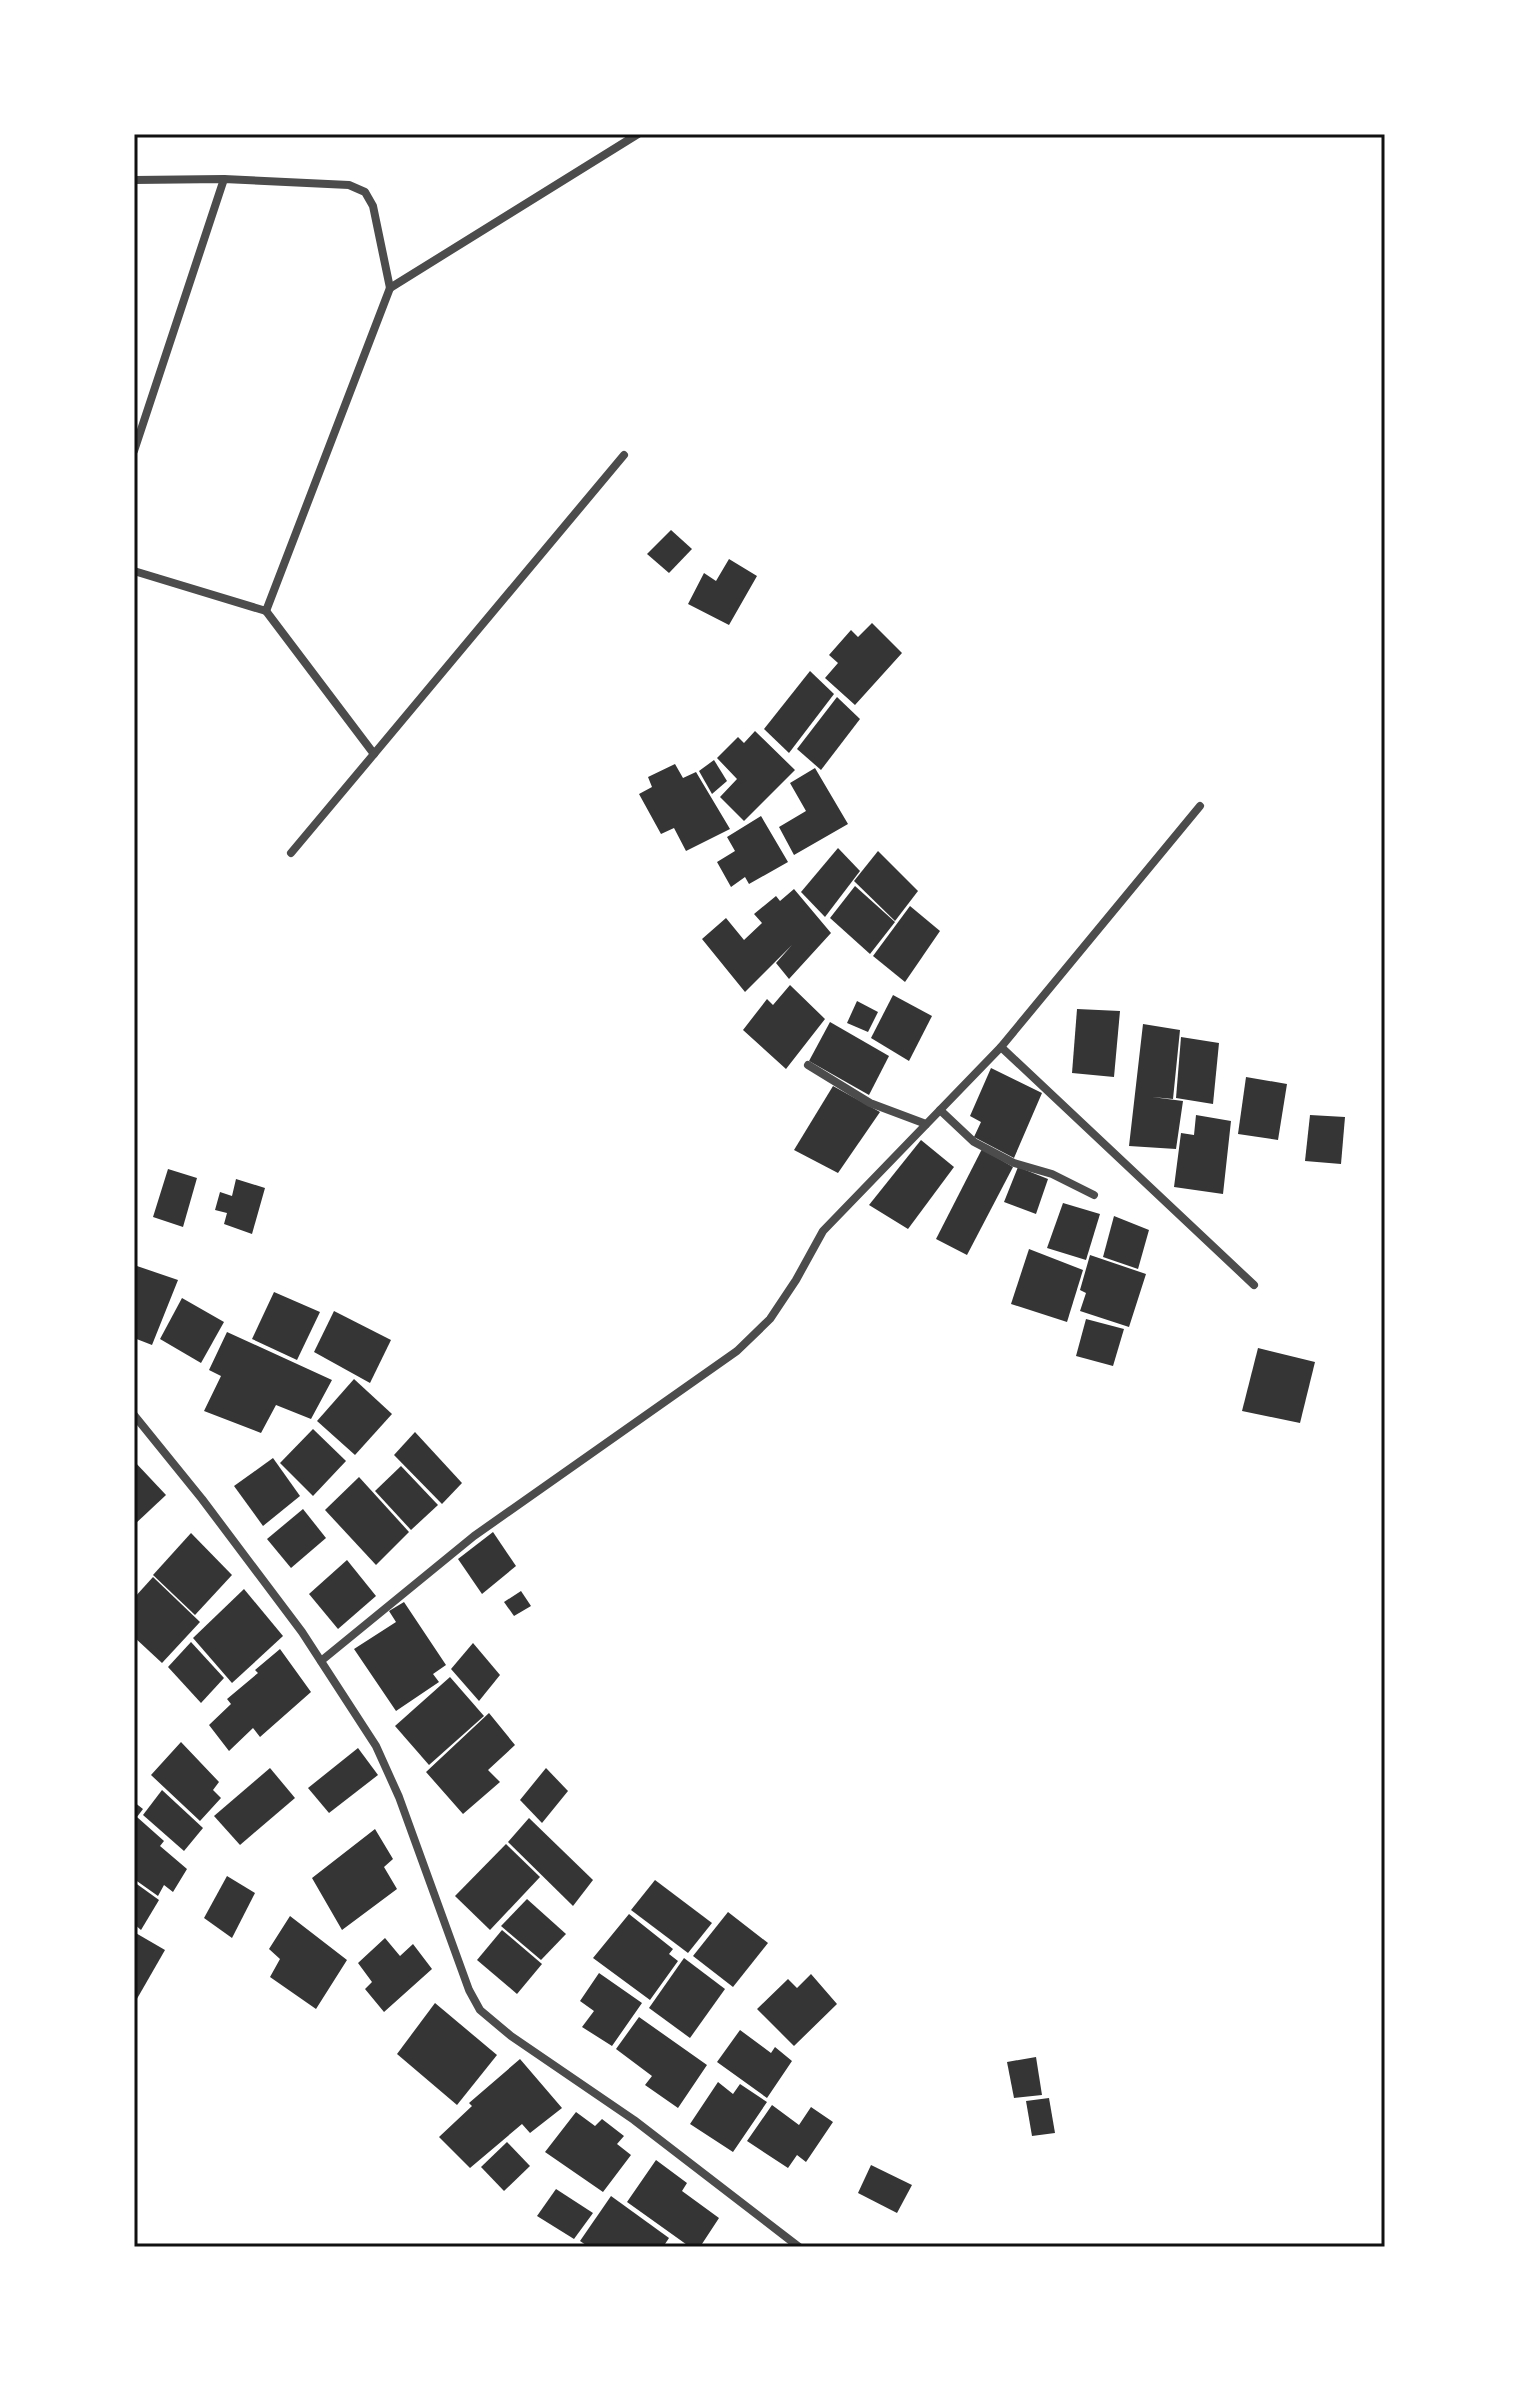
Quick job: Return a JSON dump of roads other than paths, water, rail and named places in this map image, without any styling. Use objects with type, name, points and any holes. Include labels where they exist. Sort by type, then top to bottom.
[{"type":"street","points":[[390,288],[638,134]]},
{"type":"street","points":[[134,451],[224,179]]},
{"type":"street","points":[[134,180],[332,183],[349,185],[365,192],[373,206],[390,288],[266,611]]},
{"type":"street","points":[[291,853],[624,455]]},
{"type":"street","points":[[134,571],[266,611],[374,754]]},
{"type":"street","points":[[321,1661],[474,1536],[737,1351],[770,1319],[823,1231],[1001,1047],[1200,806]]},
{"type":"street","points":[[1001,1047],[1254,1285]]},
{"type":"street","points":[[808,1065],[870,1103],[926,1124]]},
{"type":"street","points":[[940,1110],[974,1142],[1014,1163],[1052,1174],[1094,1195]]},
{"type":"street","points":[[134,1415],[212,1511],[302,1632],[376,1746],[394,1784],[469,1990],[480,2010],[511,2036],[634,2120],[799,2247]]}]
